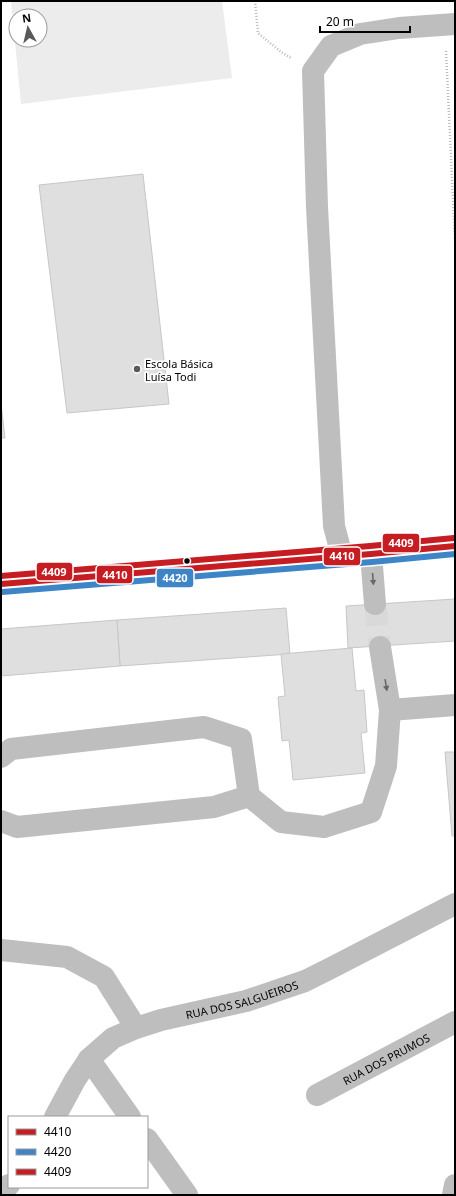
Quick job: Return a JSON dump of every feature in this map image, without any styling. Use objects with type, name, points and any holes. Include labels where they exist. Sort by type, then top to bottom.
[{"type":"street","points":[[342,556],[334,526],[317,207],[313,71],[331,46],[360,34],[399,28],[450,24]]},
{"type":"street","points":[[1,584],[455,546]]},
{"type":"street","points":[[371,554],[375,604]]},
{"type":"street","points":[[1,757],[11,749],[204,727],[240,740],[249,796],[281,822],[324,827],[371,812],[386,766],[390,710],[380,647]]},
{"type":"street","points":[[390,710],[455,705]]},
{"type":"street","points":[[1,821],[17,827],[214,807],[249,796]]},
{"type":"street","name":"RUA DOS SALGUEIROS","points":[[56,1116],[75,1080],[89,1059],[113,1038],[136,1028],[162,1020],[246,1001],[305,981],[455,904]]},
{"type":"street","points":[[1,950],[67,957],[104,977],[136,1028]]},
{"type":"street","name":"RUA DOS PRUMOS","points":[[318,1095],[455,1022]]},
{"type":"street","points":[[89,1059],[129,1116]]},
{"type":"street","points":[[148,1140],[187,1195]]},
{"type":"street","points":[[453,1195],[455,1185]]},
{"type":"path","points":[[255,1],[258,34],[281,52]]},
{"type":"path","points":[[450,24],[455,241]]},
{"type":"shaded area","points":[[11,1],[222,1],[232,78],[21,104],[16,48],[48,48],[48,8],[12,8]]},
{"type":"building","points":[[143,174],[169,404],[67,413],[39,185]]},
{"type":"building","points":[[1,404],[5,438],[1,438]]},
{"type":"building","points":[[455,599],[455,641],[348,648],[346,606]]},
{"type":"building","points":[[286,608],[290,654],[120,666],[117,620]]},
{"type":"building","points":[[117,620],[120,666],[1,676],[1,629]]},
{"type":"building","points":[[352,648],[356,691],[364,690],[367,732],[361,733],[365,773],[293,780],[289,740],[282,741],[278,697],[285,696],[281,654]]},
{"type":"building","points":[[445,752],[455,752],[455,836],[452,836]]},
{"type":"tunnel","points":[[375,604],[380,647]]},
{"type":"transit line","name":"4409","points":[[1,576],[454,538]]},
{"type":"transit line","name":"4410","points":[[1,584],[455,546]]},
{"type":"transit line","name":"4420","points":[[2,592],[455,554]]},
{"type":"place","name":"Escola Básica Luísa Todi","points":[[137,369]]}]
